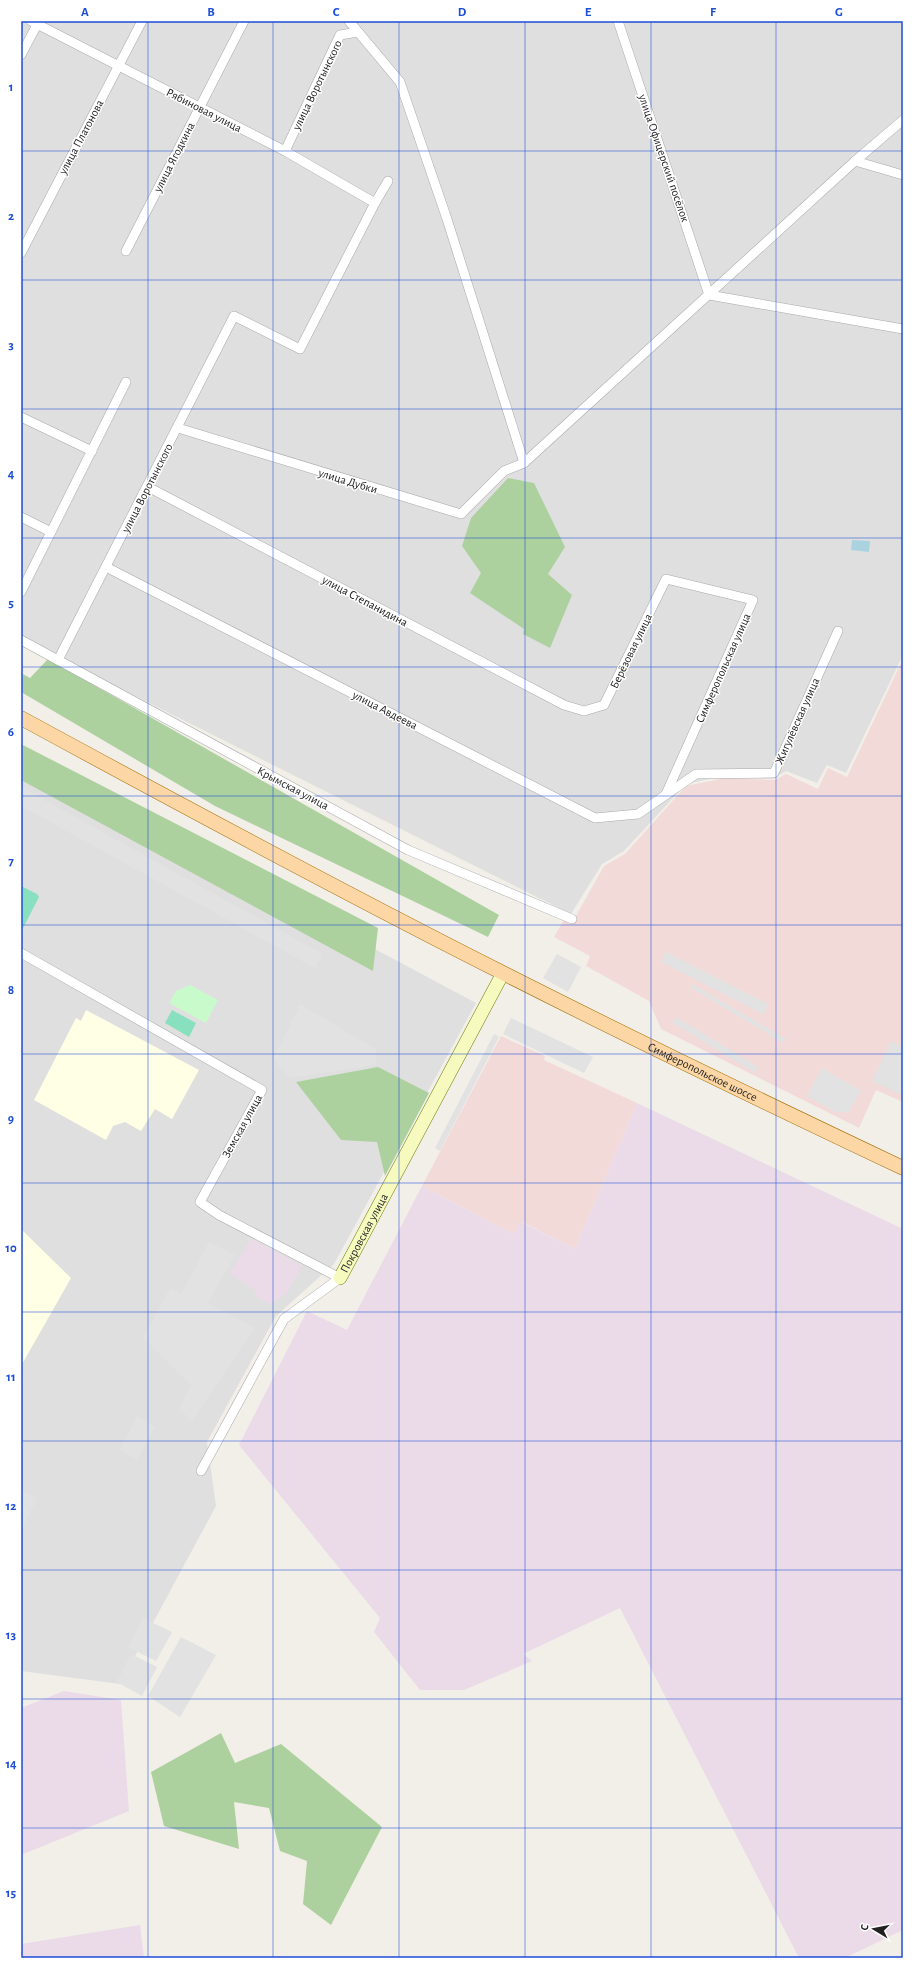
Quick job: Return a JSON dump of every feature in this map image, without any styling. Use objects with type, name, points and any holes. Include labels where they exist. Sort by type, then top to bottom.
[{"type":"main road","name":"Симферопольское шоссе","points":[[21,718],[169,798],[503,974],[776,1109],[903,1168]]},
{"type":"street","name":"улица Платонова","points":[[21,254],[142,21]]},
{"type":"street","name":"улица Ягодкина","points":[[126,251],[244,21]]},
{"type":"street","points":[[349,21],[400,82],[447,219],[524,463],[855,161],[903,120]]},
{"type":"street","name":"улица Офицерский посёлок","points":[[618,21],[709,295]]},
{"type":"street","name":"Рябиновая улица","points":[[36,22],[118,67],[285,151],[375,203]]},
{"type":"street","points":[[21,55],[36,22]]},
{"type":"street","name":"улица Воротынского","points":[[285,151],[340,35],[358,32]]},
{"type":"street","points":[[855,161],[903,175]]},
{"type":"street","points":[[375,203],[388,181]]},
{"type":"street","name":"улица Воротынского","points":[[58,660],[148,487],[234,316],[300,349],[375,203]]},
{"type":"street","points":[[709,295],[903,329]]},
{"type":"street","points":[[21,592],[126,382]]},
{"type":"street","points":[[21,417],[92,451]]},
{"type":"street","name":"улица Дубки","points":[[178,428],[461,514],[504,471],[524,463]]},
{"type":"street","name":"улица Степанидина","points":[[148,487],[564,705],[584,711]]},
{"type":"street","points":[[21,517],[51,532]]},
{"type":"street","name":"улица Авдеева","points":[[106,566],[595,818],[638,814],[666,794]]},
{"type":"street","name":"Берёзовая улица","points":[[584,711],[604,705],[666,579]]},
{"type":"street","name":"Симферопольская улица","points":[[666,579],[753,600],[666,794]]},
{"type":"street","name":"Жигулёвская улица","points":[[666,794],[696,774],[774,773],[838,631]]},
{"type":"street","name":"Крымская улица","points":[[21,640],[408,850],[572,919]]},
{"type":"street","name":"Земская улица","points":[[21,953],[262,1090],[200,1202],[220,1215],[340,1278]]},
{"type":"street","name":"Покровская улица","points":[[201,1471],[284,1319],[340,1278],[503,974]]},
{"type":"shaded area","points":[[21,21],[903,21],[903,655],[846,773],[827,765],[817,783],[786,771],[773,779],[724,776],[686,784],[624,851],[602,864],[571,914],[21,639]]},
{"type":"shaded area","points":[[903,659],[903,1102],[876,1090],[859,1128],[661,1029],[649,1001],[586,966],[590,956],[554,937],[563,921],[573,921],[604,866],[625,854],[686,786],[725,778],[775,780],[786,774],[818,789],[828,768],[847,777]]},
{"type":"shaded area","points":[[21,760],[476,1003],[334,1264],[276,1316],[207,1442],[216,1506],[120,1684],[21,1671]]},
{"type":"shaded area","points":[[21,787],[323,954],[315,968],[21,806]]},
{"type":"shaded area","points":[[666,952],[768,1004],[763,1014],[661,962]]},
{"type":"shaded area","points":[[557,954],[581,967],[568,992],[543,978]]},
{"type":"shaded area","points":[[692,984],[786,1039],[783,1043],[690,987]]},
{"type":"shaded area","points":[[300,1004],[376,1049],[376,1065],[289,1078],[273,1059]]},
{"type":"shaded area","points":[[86,1010],[199,1070],[172,1119],[155,1109],[141,1131],[125,1122],[113,1126],[106,1140],[34,1100],[76,1018],[81,1021]]},
{"type":"shaded area","points":[[676,1017],[758,1067],[755,1073],[673,1023]]},
{"type":"shaded area","points":[[511,1018],[593,1057],[584,1073],[503,1034]]},
{"type":"shaded area","points":[[494,1034],[499,1037],[440,1151],[435,1148]]},
{"type":"shaded area","points":[[501,1036],[545,1056],[544,1060],[637,1103],[575,1249],[522,1222],[513,1234],[422,1186]]},
{"type":"shaded area","points":[[891,1041],[903,1047],[903,1096],[872,1081]]},
{"type":"shaded area","points":[[822,1068],[861,1091],[848,1112],[835,1112],[807,1096]]},
{"type":"shaded area","points":[[637,1103],[903,1229],[903,1930],[845,1958],[799,1958],[620,1608],[523,1654],[532,1661],[464,1690],[420,1690],[374,1632],[380,1618],[239,1445],[307,1311],[347,1330],[422,1186],[513,1234],[521,1222],[575,1249]]},
{"type":"shaded area","points":[[21,1229],[71,1278],[21,1366]]},
{"type":"shaded area","points":[[251,1239],[302,1266],[285,1295],[270,1304],[255,1296],[257,1292],[230,1273]]},
{"type":"shaded area","points":[[209,1242],[235,1255],[208,1303],[255,1328],[192,1421],[179,1409],[191,1385],[143,1338],[170,1288],[181,1294]]},
{"type":"shaded area","points":[[137,1416],[155,1427],[137,1460],[120,1450]]},
{"type":"shaded area","points":[[23,1492],[37,1498],[21,1530],[21,1496]]},
{"type":"shaded area","points":[[143,1618],[172,1632],[156,1661],[128,1647]]},
{"type":"shaded area","points":[[181,1637],[216,1655],[180,1717],[148,1696]]},
{"type":"shaded area","points":[[131,1654],[157,1667],[142,1696],[117,1682]]},
{"type":"shaded area","points":[[64,1691],[121,1700],[129,1811],[21,1855],[21,1708]]},
{"type":"shaded area","points":[[140,1925],[144,1958],[21,1958],[21,1944]]},
{"type":"green space","points":[[508,478],[534,483],[565,547],[548,574],[572,595],[550,648],[523,634],[524,629],[470,593],[481,573],[462,546],[471,518]]},
{"type":"green space","points":[[48,659],[499,915],[488,937],[215,806],[21,692],[21,673],[30,678]]},
{"type":"green space","points":[[21,744],[378,928],[373,971],[21,780]]},
{"type":"green space","points":[[21,886],[37,894],[39,897],[21,932]]},
{"type":"green space","points":[[190,985],[218,1000],[206,1023],[169,1003],[176,991]]},
{"type":"green space","points":[[172,1010],[196,1023],[189,1037],[165,1023]]},
{"type":"green space","points":[[378,1067],[429,1093],[385,1176],[377,1142],[341,1140],[296,1082]]},
{"type":"green space","points":[[221,1733],[235,1763],[281,1744],[382,1827],[331,1925],[303,1904],[307,1861],[280,1851],[269,1808],[234,1802],[239,1849],[164,1826],[151,1772]]},
{"type":"water","points":[[852,540],[870,541],[869,552],[851,550]]}]
